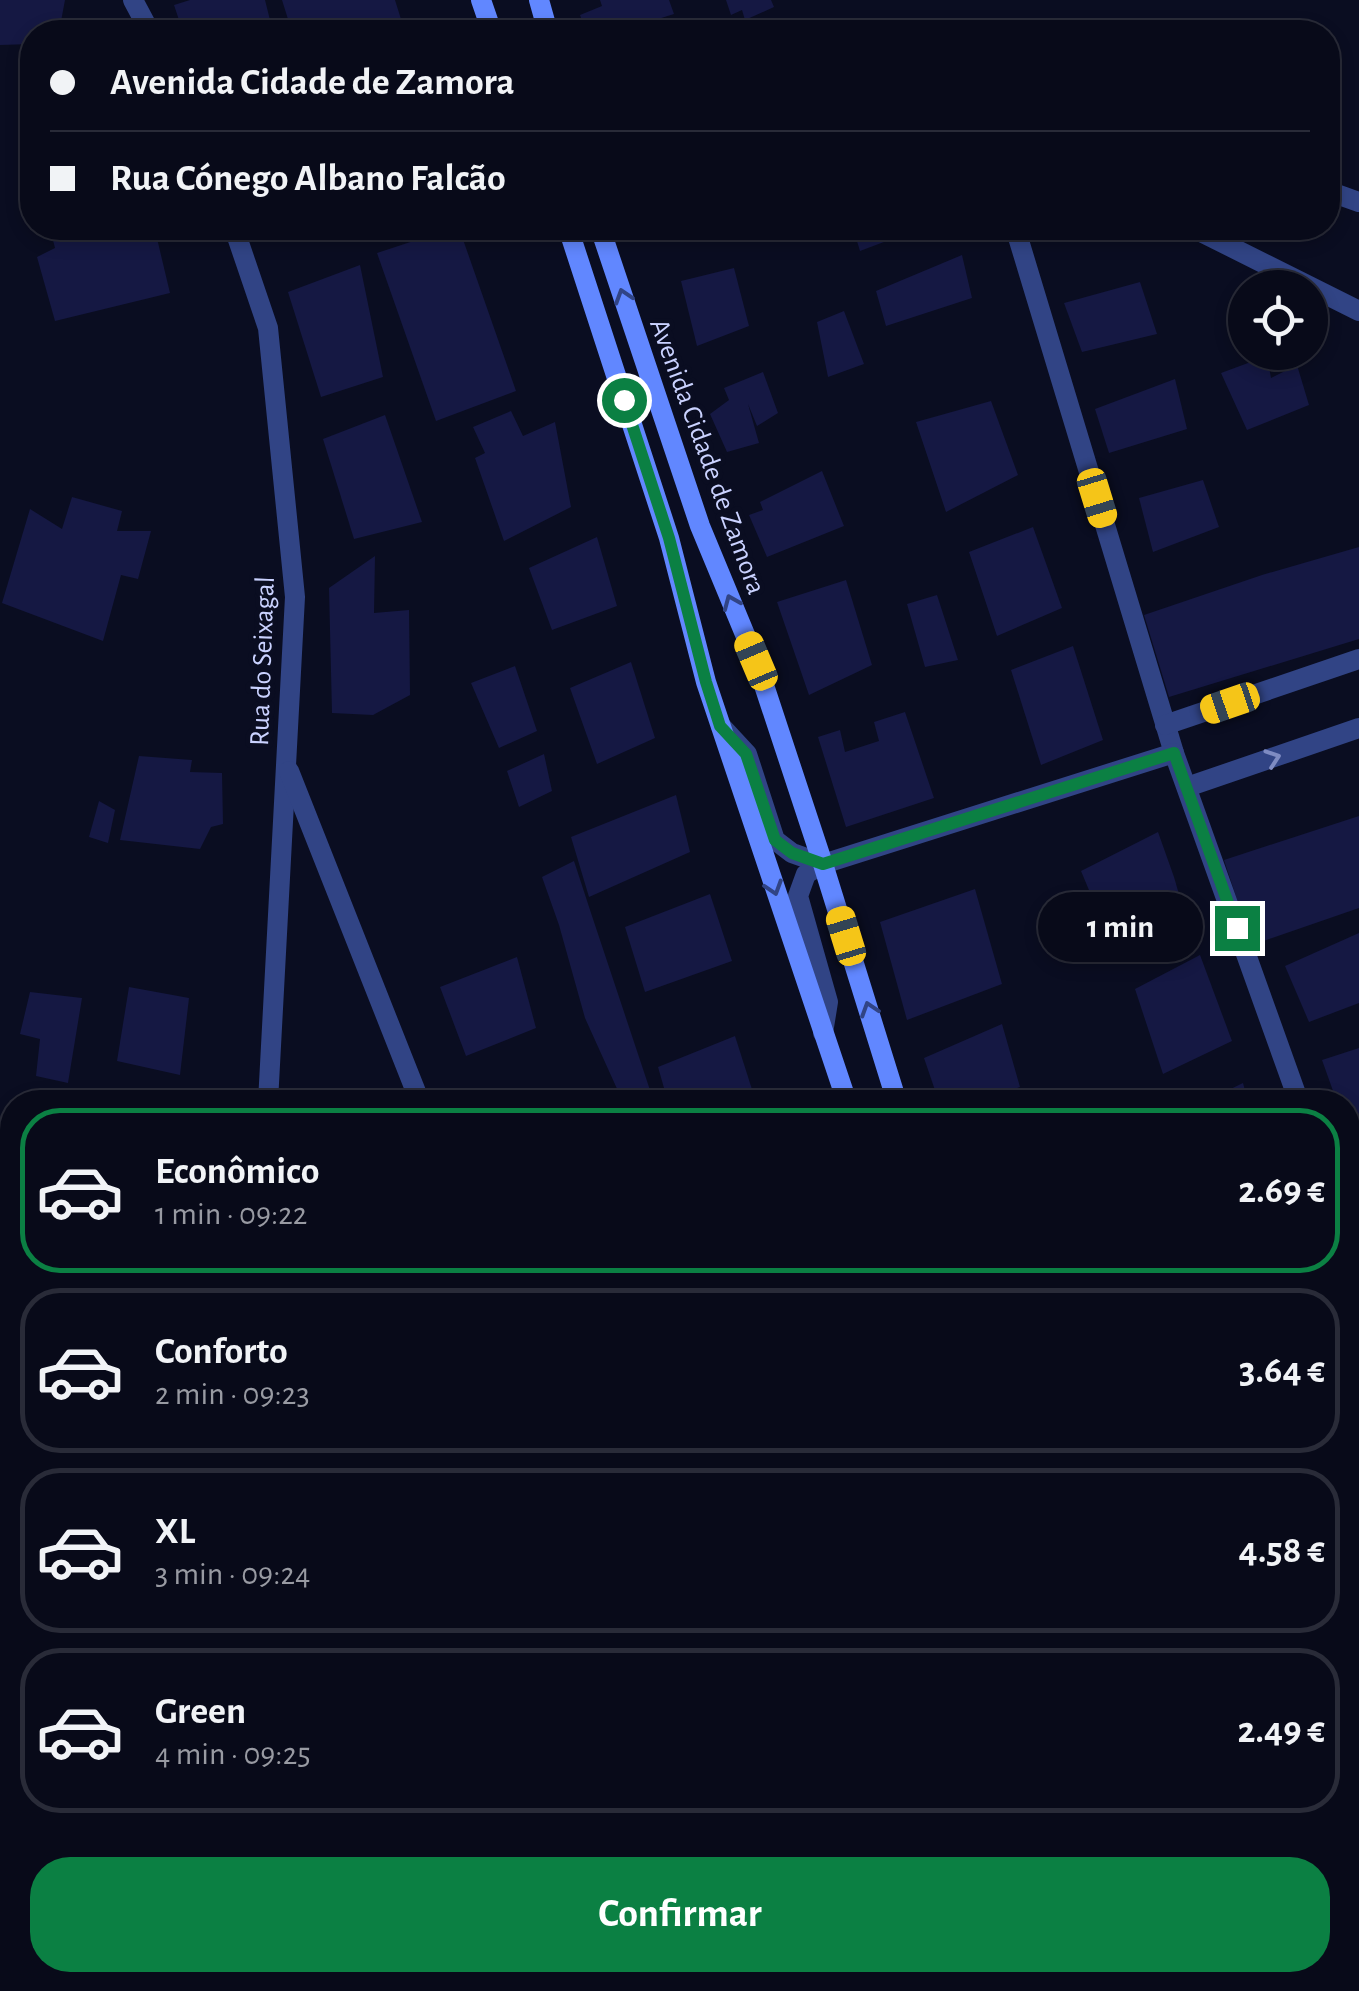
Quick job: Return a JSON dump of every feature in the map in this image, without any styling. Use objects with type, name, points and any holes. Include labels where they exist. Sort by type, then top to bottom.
[{"type":"street","name":"Rua do Seixagal","points":[[238,240],[268,328],[295,597],[269,1090]]},
{"type":"street","points":[[572,240],[669,538],[706,682],[842,1090]]},
{"type":"street","name":"Avenida Cidade de Zamora","points":[[604,240],[700,526],[756,661],[893,1090]]},
{"type":"street","points":[[1019,240],[1174,753],[1296,1090]]},
{"type":"street","points":[[1217,240],[1359,311]]},
{"type":"street","points":[[1165,725],[1359,658]]},
{"type":"street","points":[[720,726],[746,754],[775,840],[792,853],[823,864]]},
{"type":"street","points":[[1186,788],[1359,728]]},
{"type":"street","points":[[823,1034],[828,1002],[798,896],[806,874],[823,864],[1174,753]]},
{"type":"street","points":[[286,764],[415,1090]]},
{"type":"building","points":[[0,0],[65,0],[61,20],[20,20],[20,44],[0,45]]},
{"type":"building","points":[[190,0],[265,0],[270,20],[179,20],[174,5]]},
{"type":"building","points":[[282,0],[395,0],[401,20],[288,20]]},
{"type":"building","points":[[600,0],[669,0],[674,14],[655,20],[582,20],[580,15],[602,6]]},
{"type":"building","points":[[726,0],[771,0],[774,7],[745,20],[742,10],[731,15]]},
{"type":"building","points":[[53,240],[157,240],[170,293],[55,321],[37,257],[55,248]]},
{"type":"building","points":[[417,240],[463,240],[516,391],[436,421],[377,253]]},
{"type":"building","points":[[857,240],[889,240],[860,251]]},
{"type":"building","points":[[962,255],[972,298],[886,326],[876,291]]},
{"type":"building","points":[[360,265],[383,377],[321,397],[288,292]]},
{"type":"building","points":[[734,268],[749,326],[697,346],[681,281]]},
{"type":"building","points":[[1140,282],[1157,334],[1082,352],[1064,303]]},
{"type":"building","points":[[844,311],[864,364],[828,377],[817,322]]},
{"type":"building","points":[[1270,370],[1271,378],[1287,370],[1298,370],[1309,405],[1247,430],[1221,373]]},
{"type":"building","points":[[763,372],[778,413],[757,426],[748,404],[759,443],[727,452],[710,414],[729,400],[724,388]]},
{"type":"building","points":[[1175,379],[1187,429],[1109,453],[1095,409]]},
{"type":"building","points":[[991,401],[1018,475],[946,512],[916,422]]},
{"type":"building","points":[[511,411],[523,436],[555,422],[571,507],[504,541],[475,458],[485,453],[473,427]]},
{"type":"building","points":[[385,415],[422,522],[354,539],[323,439]]},
{"type":"building","points":[[822,471],[844,526],[767,557],[749,515],[763,510],[760,502]]},
{"type":"building","points":[[1203,480],[1219,527],[1153,552],[1139,498]]},
{"type":"building","points":[[72,497],[122,511],[117,531],[151,531],[138,579],[121,575],[103,641],[2,603],[30,509],[62,529]]},
{"type":"building","points":[[1033,527],[1062,608],[997,636],[969,552]]},
{"type":"building","points":[[597,537],[617,606],[552,630],[529,568]]},
{"type":"building","points":[[1359,547],[1359,639],[1169,697],[1144,615]]},
{"type":"building","points":[[375,556],[374,613],[409,610],[410,695],[373,715],[332,713],[329,588]]},
{"type":"building","points":[[846,580],[872,665],[809,695],[777,602]]},
{"type":"building","points":[[937,595],[958,660],[925,667],[907,604]]},
{"type":"building","points":[[1073,646],[1103,740],[1041,765],[1011,670]]},
{"type":"building","points":[[631,662],[655,738],[597,764],[570,688]]},
{"type":"building","points":[[515,666],[537,731],[499,748],[471,683]]},
{"type":"building","points":[[905,712],[934,798],[846,827],[818,737],[840,730],[845,752],[879,741],[874,722]]},
{"type":"building","points":[[544,754],[552,791],[519,807],[507,771]]},
{"type":"building","points":[[139,756],[192,760],[190,772],[222,773],[223,824],[211,827],[200,849],[120,840]]},
{"type":"building","points":[[676,795],[690,852],[589,897],[571,837]]},
{"type":"building","points":[[99,801],[115,810],[108,843],[89,837]]},
{"type":"building","points":[[1359,816],[1359,908],[1252,945],[1224,860]]},
{"type":"building","points":[[1158,832],[1187,922],[1117,955],[1103,912],[1099,914],[1081,871]]},
{"type":"building","points":[[574,861],[650,1090],[618,1090],[585,1018],[542,877]]},
{"type":"building","points":[[975,889],[1002,984],[907,1020],[880,922]]},
{"type":"building","points":[[710,894],[732,961],[645,992],[625,927]]},
{"type":"building","points":[[1359,933],[1359,1003],[1309,1022],[1285,966]]},
{"type":"building","points":[[1200,955],[1232,1041],[1163,1074],[1135,989]]},
{"type":"building","points":[[517,957],[536,1028],[466,1056],[440,987]]},
{"type":"building","points":[[129,987],[189,998],[180,1075],[117,1061]]},
{"type":"building","points":[[30,992],[82,998],[68,1083],[36,1076],[40,1039],[20,1034]]},
{"type":"building","points":[[1002,1024],[1020,1087],[935,1090],[924,1058]]},
{"type":"building","points":[[735,1036],[752,1090],[665,1090],[658,1067]]},
{"type":"building","points":[[1359,1048],[1359,1090],[1333,1090],[1322,1060]]},
{"type":"route","points":[[624,400],[669,538],[720,726],[746,754],[775,840],[792,853],[823,864],[1174,753],[1237,928]]}]
